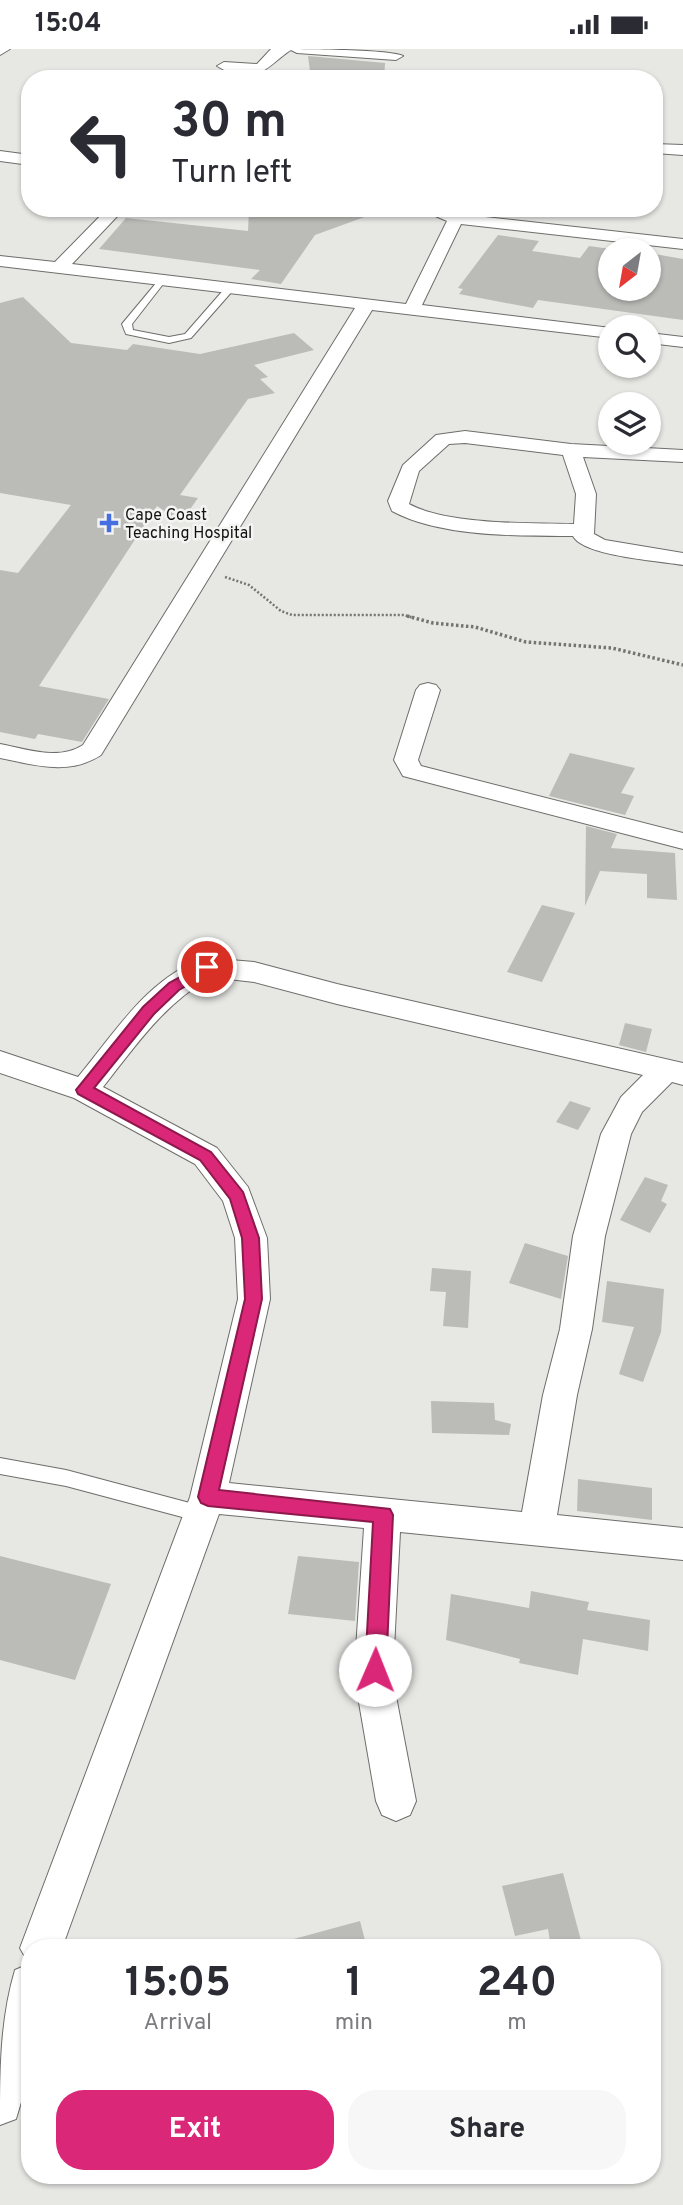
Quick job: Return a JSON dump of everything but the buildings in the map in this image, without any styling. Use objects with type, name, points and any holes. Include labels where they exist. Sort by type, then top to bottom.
[{"type":"street","points":[[222,70],[239,49]]},
{"type":"street","points":[[240,70],[260,68],[277,51],[285,49]]},
{"type":"street","points":[[297,49],[396,56]]},
{"type":"street","points":[[663,149],[683,150]]},
{"type":"street","points":[[0,156],[21,159]]},
{"type":"street","points":[[60,267],[108,217]]},
{"type":"street","points":[[450,217],[683,244]]},
{"type":"street","points":[[411,310],[456,219]]},
{"type":"street","points":[[0,261],[598,332]]},
{"type":"street","points":[[0,751],[65,762],[77,760],[92,750],[200,570],[366,305]]},
{"type":"street","points":[[661,339],[683,342]]},
{"type":"street","points":[[582,530],[510,529],[414,516],[398,507],[398,501],[410,469],[443,439],[465,437],[571,450],[683,456]]},
{"type":"street","points":[[571,450],[586,494],[583,537],[600,545],[683,559]]},
{"type":"street","points":[[428,690],[406,760],[412,771],[683,841]]},
{"type":"street","points":[[84,1090],[149,1010],[174,986],[207,967],[254,972],[337,994],[675,1072]]},
{"type":"street","points":[[0,1062],[84,1090],[206,1156],[237,1196],[251,1238],[254,1299],[205,1506],[44,1939]]},
{"type":"street","points":[[537,1529],[560,1395],[576,1329],[589,1236],[616,1134],[631,1105],[675,1072]]},
{"type":"street","points":[[205,1506],[383,1515],[683,1544]]},
{"type":"street","points":[[383,1515],[375,1649],[376,1691],[396,1801]]},
{"type":"street","points":[[0,2103],[21,2020]]},
{"type":"lane","points":[[162,279],[127,324],[129,332],[169,340],[188,336],[230,288]]},
{"type":"lane","points":[[0,1466],[205,1506]]},
{"type":"path","points":[[200,570],[249,585],[281,611],[292,615],[404,615],[433,623],[475,627],[526,642],[612,649],[683,665]]},
{"type":"place","name":"Cape Coast Teaching Hospital","points":[[109,523]]},
{"type":"route","points":[[207,967],[174,986],[149,1010],[84,1090],[206,1156],[237,1196],[251,1238],[254,1299],[208,1497],[383,1515],[375,1670]]}]
